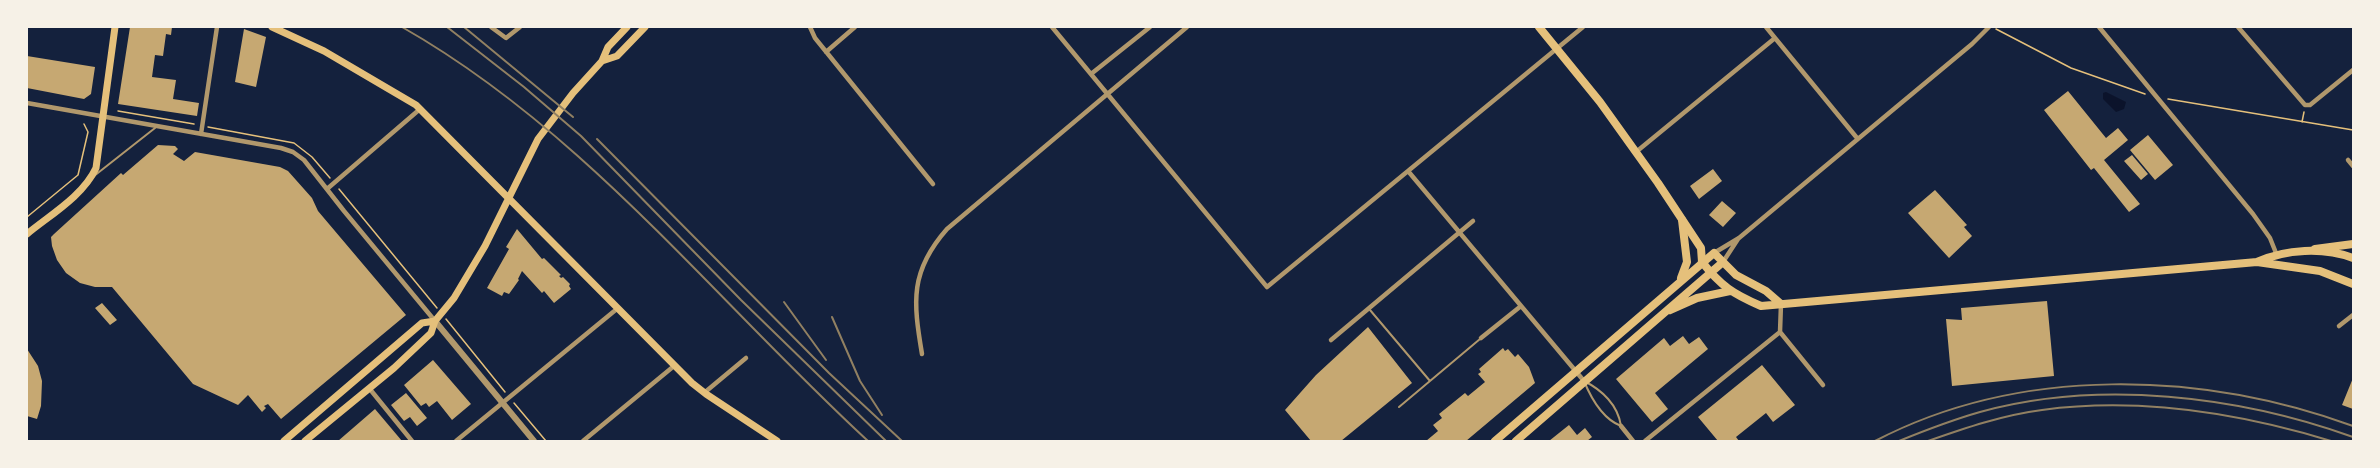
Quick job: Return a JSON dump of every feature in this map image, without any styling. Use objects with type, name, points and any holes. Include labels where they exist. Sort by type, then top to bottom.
[{"type":"highway","points":[[1678,283],[1687,262],[1682,220]]},
{"type":"highway","points":[[2257,262],[2276,254],[2353,244]]},
{"type":"highway","points":[[2305,250],[2353,258]]},
{"type":"highway","points":[[1495,441],[1714,253],[1736,275],[1766,291],[1781,304]]},
{"type":"highway","points":[[1702,262],[1730,291],[1761,306],[2257,262],[2320,271],[2353,284]]},
{"type":"highway","points":[[1516,441],[1723,262]]},
{"type":"highway","points":[[1660,315],[1697,298],[1730,291]]},
{"type":"main road","points":[[27,234],[91,179],[96,168],[116,27]]},
{"type":"main road","points":[[272,27],[324,51],[421,109],[674,366],[704,393],[777,441]]},
{"type":"main road","points":[[305,441],[425,340],[435,321],[454,298],[485,246],[538,139],[573,93],[602,61],[608,47],[627,27]]},
{"type":"main road","points":[[602,61],[617,56],[645,27]]},
{"type":"main road","points":[[1539,27],[1600,102],[1636,152],[1701,248],[1702,262]]},
{"type":"main road","points":[[1701,248],[1714,253]]},
{"type":"main road","points":[[284,441],[422,323],[435,321]]},
{"type":"street","points":[[201,134],[217,27]]},
{"type":"street","points":[[491,27],[506,38],[519,27]]},
{"type":"street","points":[[810,27],[815,38],[933,184]]},
{"type":"street","points":[[826,52],[855,27]]},
{"type":"street","points":[[1052,27],[1267,287],[1583,27]]},
{"type":"street","points":[[1091,74],[1150,27]]},
{"type":"street","points":[[922,354],[916,297],[924,262],[933,245],[947,229],[1187,27]]},
{"type":"street","points":[[1766,27],[1857,138]]},
{"type":"street","points":[[1714,253],[1739,238],[1972,44],[1989,27]]},
{"type":"street","points":[[2099,27],[2253,214],[2270,238],[2276,254]]},
{"type":"street","points":[[2238,27],[2305,105],[2310,105],[2353,70]]},
{"type":"street","points":[[1636,152],[1775,38]]},
{"type":"street","points":[[27,103],[289,150],[304,160],[534,441]]},
{"type":"street","points":[[327,189],[421,109]]},
{"type":"street","points":[[2349,160],[2353,166]]},
{"type":"street","points":[[1408,171],[1584,381]]},
{"type":"street","points":[[1331,340],[1473,221]]},
{"type":"street","points":[[1723,262],[1739,238]]},
{"type":"street","points":[[1781,304],[1780,332],[1823,385]]},
{"type":"street","points":[[1481,338],[1521,306]]},
{"type":"street","points":[[456,441],[618,308]]},
{"type":"street","points":[[2339,326],[2353,315]]},
{"type":"street","points":[[1645,441],[1780,332]]},
{"type":"street","points":[[704,393],[746,358]]},
{"type":"street","points":[[583,441],[674,366]]},
{"type":"street","points":[[369,388],[412,441]]},
{"type":"street","points":[[1621,426],[1633,441]]},
{"type":"lane","points":[[91,179],[158,126]]},
{"type":"lane","points":[[1369,309],[1430,381]]},
{"type":"lane","points":[[1400,407],[1481,338]]},
{"type":"lane","points":[[1584,381],[1590,395],[1611,422],[1621,426]]},
{"type":"lane","points":[[1584,381],[1598,388],[1619,413],[1621,426]]},
{"type":"path","points":[[1995,29],[2071,68],[2149,95]]},
{"type":"path","points":[[2165,98],[2353,130]]},
{"type":"path","points":[[2302,122],[2305,105]]},
{"type":"path","points":[[118,111],[294,143],[312,157],[428,298]]},
{"type":"path","points":[[27,217],[76,177],[81,168],[88,132],[84,124]]},
{"type":"path","points":[[452,327],[546,441]]},
{"type":"water","points":[[2106,92],[2126,102],[2124,109],[2116,112],[2103,99],[2103,93]]},
{"type":"building","points":[[130,27],[172,27],[171,35],[166,34],[163,56],[155,55],[152,77],[176,80],[173,99],[199,103],[197,116],[118,104]]},
{"type":"building","points":[[244,29],[266,37],[256,87],[235,82]]},
{"type":"building","points":[[27,56],[95,67],[91,94],[84,99],[27,88]]},
{"type":"building","points":[[2068,91],[2106,138],[2118,128],[2128,140],[2104,160],[2140,204],[2129,212],[2094,168],[2091,170],[2044,110]]},
{"type":"building","points":[[2148,135],[2173,165],[2155,180],[2130,150]]},
{"type":"building","points":[[158,145],[175,146],[178,149],[173,154],[184,161],[195,152],[280,167],[288,171],[312,198],[318,211],[406,315],[281,419],[268,404],[264,406],[266,408],[262,412],[248,395],[238,405],[193,384],[112,287],[95,287],[80,283],[66,273],[57,260],[52,246],[51,237],[54,234],[121,173],[123,175]]},
{"type":"building","points":[[2132,155],[2148,174],[2141,180],[2124,161]]},
{"type":"building","points":[[1713,169],[1722,181],[1699,199],[1690,186]]},
{"type":"building","points":[[1935,190],[1967,225],[1964,227],[1972,236],[1949,258],[1908,213]]},
{"type":"building","points":[[1722,201],[1736,213],[1723,227],[1709,215]]},
{"type":"building","points":[[517,229],[542,259],[544,258],[561,275],[559,276],[561,278],[563,277],[570,284],[571,289],[554,303],[522,271],[519,280],[509,294],[504,292],[502,296],[487,288],[509,249],[506,247]]},
{"type":"building","points":[[2047,301],[2054,376],[1952,386],[1946,319],[1962,320],[1961,308]]},
{"type":"building","points":[[102,303],[117,320],[110,325],[95,308]]},
{"type":"building","points":[[1368,327],[1412,383],[1341,441],[1311,441],[1285,410],[1316,375]]},
{"type":"building","points":[[1683,336],[1689,344],[1699,337],[1708,349],[1655,393],[1668,409],[1652,422],[1616,379],[1664,338],[1670,346]]},
{"type":"building","points":[[1503,348],[1505,351],[1508,349],[1515,357],[1518,354],[1529,367],[1535,383],[1466,441],[1426,441],[1438,431],[1433,425],[1442,418],[1439,414],[1465,393],[1468,396],[1485,382],[1478,374],[1481,372],[1479,369]]},
{"type":"building","points":[[27,349],[38,366],[42,381],[41,406],[37,419],[27,416]]},
{"type":"building","points":[[433,360],[471,404],[452,420],[437,401],[429,407],[426,403],[421,406],[404,385]]},
{"type":"building","points":[[1762,365],[1795,405],[1773,422],[1766,413],[1736,437],[1739,441],[1718,441],[1698,417]]},
{"type":"building","points":[[2353,378],[2353,409],[2342,405]]},
{"type":"building","points":[[406,393],[427,418],[417,426],[410,417],[404,421],[391,405]]},
{"type":"building","points":[[375,409],[402,441],[338,441]]},
{"type":"building","points":[[1569,425],[1577,435],[1585,428],[1592,437],[1587,441],[1549,441]]},
{"type":"railway","points":[[402,27],[468,69],[530,116],[590,167],[868,441]]},
{"type":"railway","points":[[447,27],[524,87],[581,136],[741,300],[886,441]]},
{"type":"railway","points":[[464,27],[573,117]]},
{"type":"railway","points":[[597,139],[829,373],[902,441]]},
{"type":"railway","points":[[784,302],[826,360]]},
{"type":"railway","points":[[832,317],[860,381],[882,415]]},
{"type":"railway","points":[[1875,441],[1931,416],[1990,399],[2050,388],[2112,384],[2173,387],[2235,394],[2295,408],[2353,426]]},
{"type":"railway","points":[[1899,441],[1970,415],[2026,402],[2072,396],[2120,395],[2216,402],[2263,411],[2353,437]]},
{"type":"railway","points":[[1928,441],[1984,422],[2027,412],[2078,406],[2115,405],[2224,415],[2331,441]]}]
